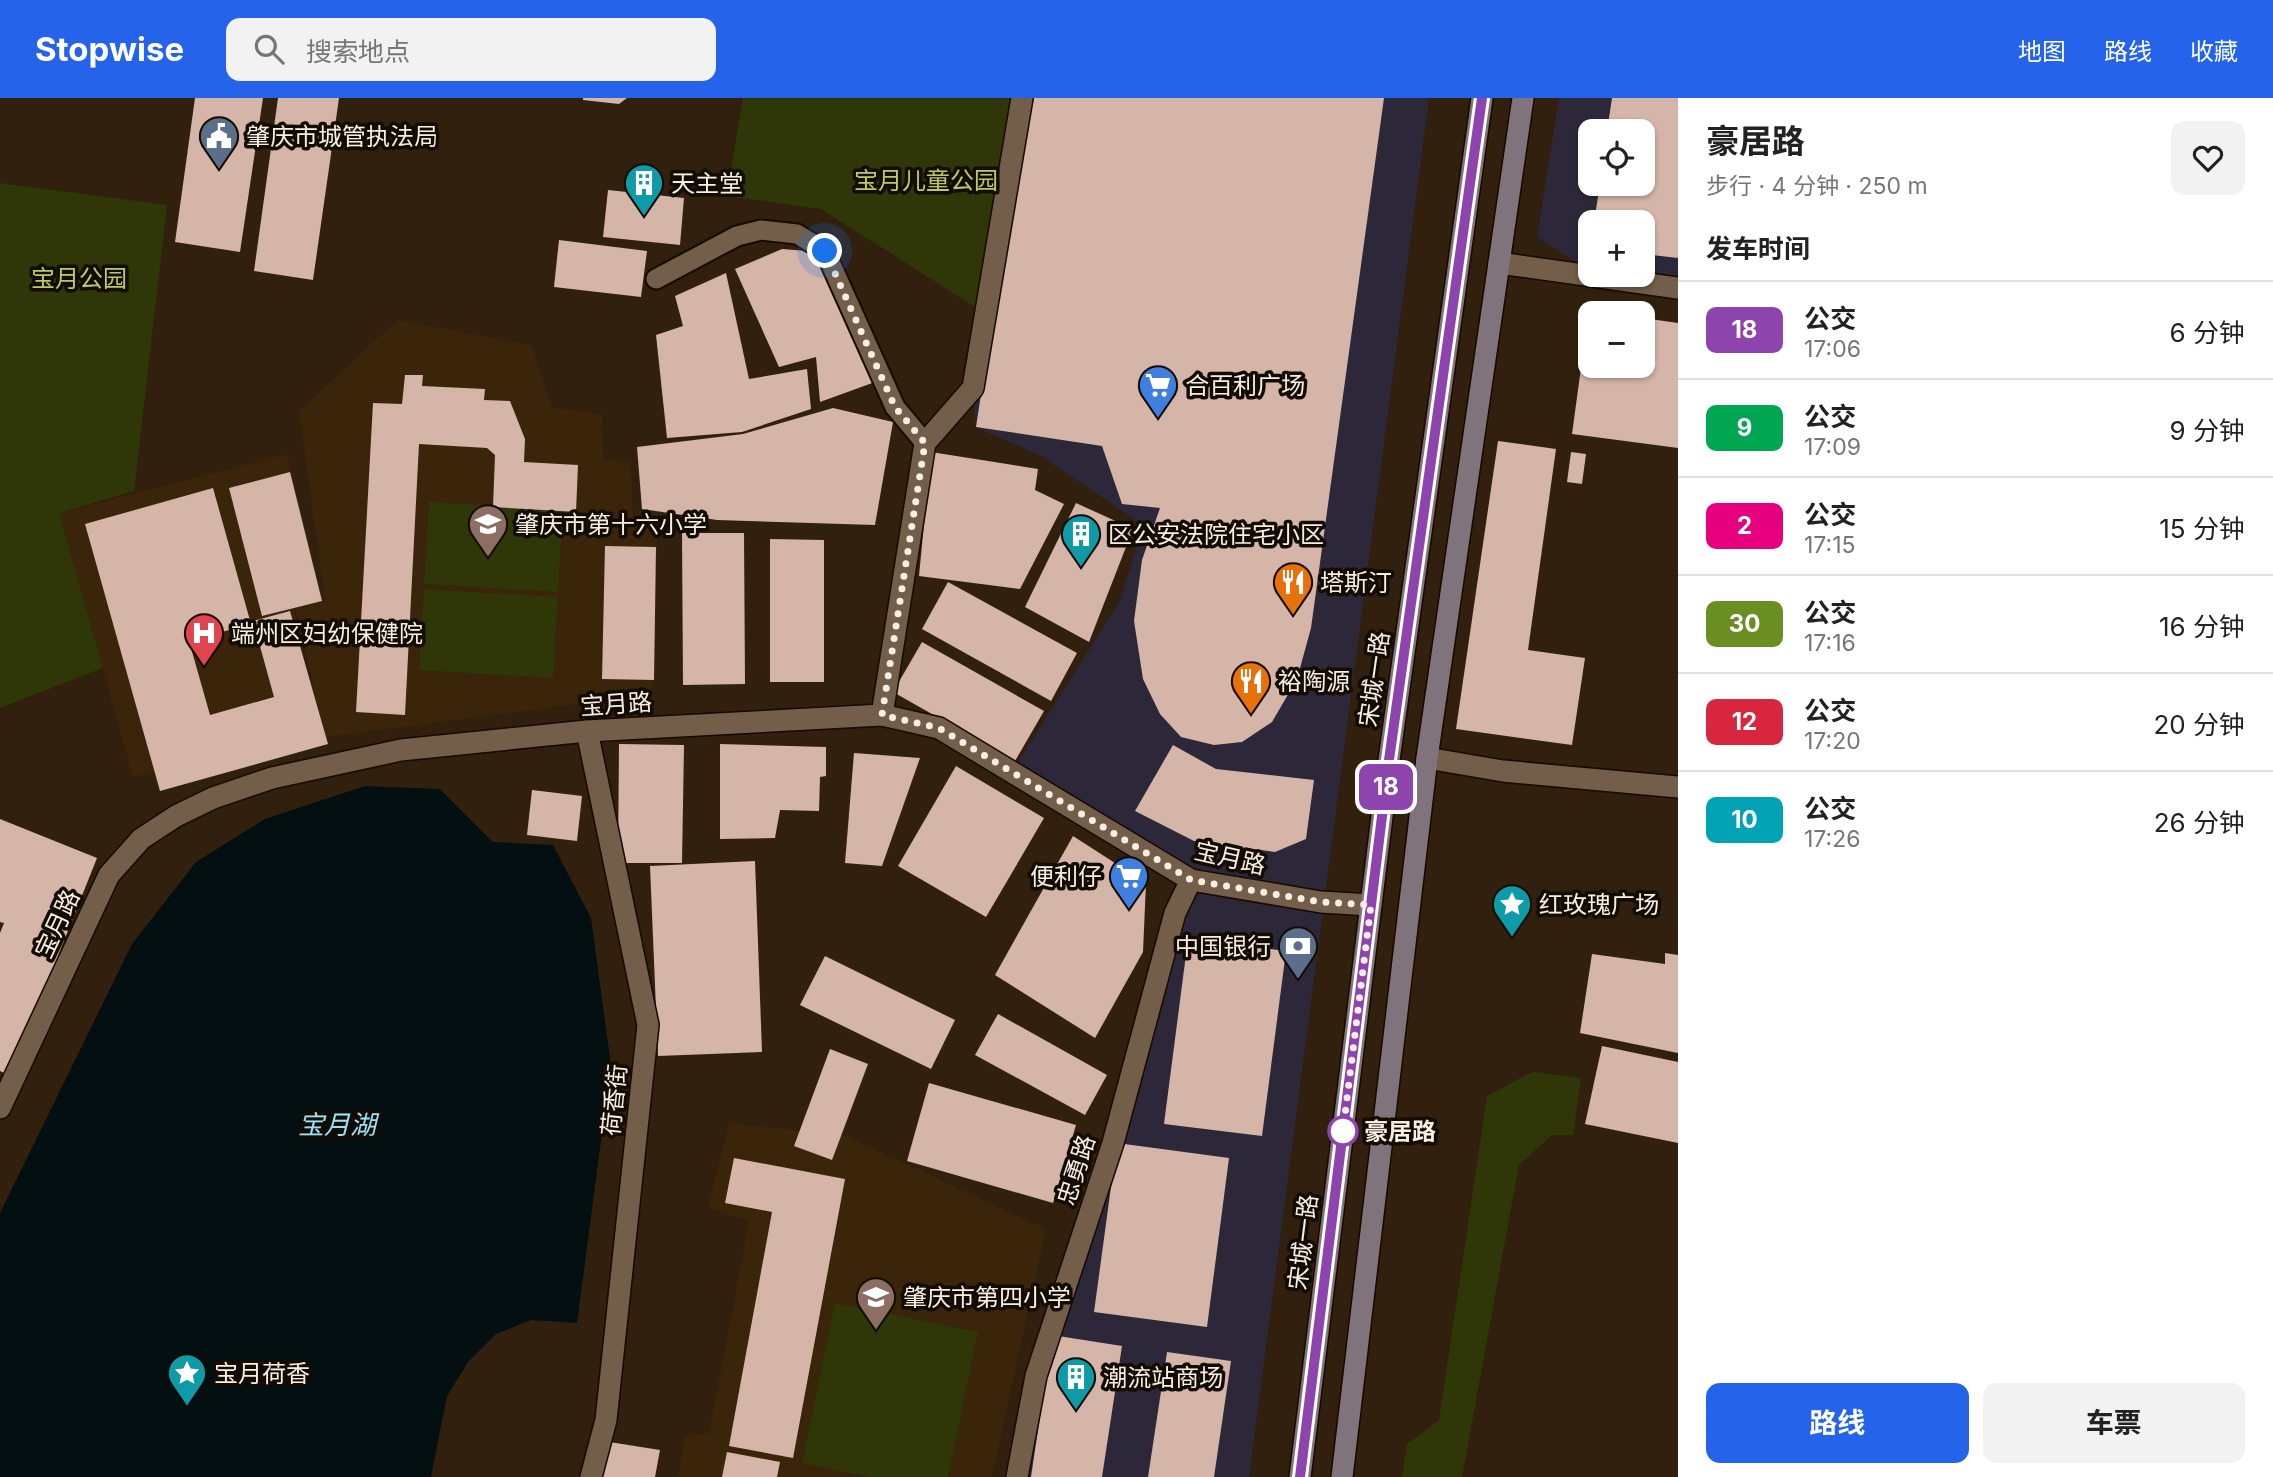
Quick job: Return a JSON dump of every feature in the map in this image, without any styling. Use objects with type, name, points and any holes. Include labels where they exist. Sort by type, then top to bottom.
[{"type":"main road","name":"宋城一路","points":[[1300,1477],[1391,747],[1482,98]]},
{"type":"main road","points":[[1342,1477],[1427,758],[1523,98]]},
{"type":"street","points":[[882,715],[925,443],[974,387],[1022,98]]},
{"type":"street","points":[[1499,263],[1678,288]]},
{"type":"street","name":"宝月路","points":[[0,1108],[109,875],[141,839],[176,816],[213,798],[272,778],[401,750],[587,732],[882,715],[939,728],[1191,880],[1321,902],[1371,905]]},
{"type":"street","name":"荷香街","points":[[587,732],[648,1025],[606,1420],[591,1477]]},
{"type":"street","points":[[1427,758],[1503,771],[1678,788]]},
{"type":"street","name":"忠勇路","points":[[1017,1477],[1036,1376],[1113,1143],[1175,912],[1191,880]]},
{"type":"lane","points":[[656,279],[737,236],[761,230],[797,234],[825,251],[895,407],[925,443]]},
{"type":"shaded area","points":[[1022,98],[1429,98],[1249,1477],[1017,1477],[1191,880],[1012,772],[1121,599],[1143,525],[1041,456],[976,427],[973,388]]},
{"type":"shaded area","points":[[1559,98],[1678,98],[1678,288],[1655,279],[1655,210],[1578,210],[1578,264],[1537,237]]},
{"type":"shaded area","name":"肇庆市第十六小学","points":[[397,320],[531,345],[552,408],[602,414],[604,459],[630,462],[633,514],[658,515],[652,694],[325,737],[296,609],[294,610],[319,724],[133,777],[59,513],[287,454],[323,600],[299,609],[325,601],[299,411]]},
{"type":"shaded area","name":"肇庆市第四小学","points":[[729,1123],[844,1135],[1046,1229],[992,1477],[678,1477],[685,1436],[709,1433],[749,1221],[708,1208]]},
{"type":"green space","name":"宝月儿童公园","points":[[743,98],[1022,98],[986,314],[821,209],[727,196]]},
{"type":"green space","name":"宝月公园","points":[[0,183],[167,205],[134,491],[59,513],[103,668],[0,708]]},
{"type":"green space","points":[[429,502],[563,510],[558,592],[424,584]]},
{"type":"green space","points":[[424,589],[558,597],[553,678],[419,670]]},
{"type":"green space","points":[[1532,1072],[1581,1078],[1573,1135],[1552,1135],[1519,1165],[1462,1477],[1402,1477],[1407,1444],[1439,1420],[1487,1096]]},
{"type":"green space","points":[[835,1303],[978,1332],[948,1477],[869,1477],[802,1463]]},
{"type":"water","name":"宝月湖","points":[[365,786],[440,789],[493,842],[553,845],[591,918],[611,1065],[577,1323],[531,1320],[496,1334],[468,1362],[447,1396],[431,1477],[0,1477],[0,1213],[132,944],[196,862],[265,819]]},
{"type":"building","name":"肇庆市城管执法局","points":[[195,98],[263,98],[240,252],[175,242]]},
{"type":"building","points":[[278,98],[339,98],[313,280],[254,271]]},
{"type":"building","points":[[583,98],[627,98],[619,104]]},
{"type":"building","name":"合百利广场","points":[[1027,98],[1384,98],[1311,628],[1297,679],[1272,722],[1242,742],[1214,745],[1181,737],[1160,714],[1143,679],[1134,621],[1142,560],[1160,508],[1122,504],[1102,446],[976,427]]},
{"type":"building","points":[[1612,98],[1678,98],[1678,258],[1655,255],[1655,210],[1596,210],[1598,196],[1655,196],[1655,119],[1609,119]]},
{"type":"building","name":"天主堂","points":[[608,190],[684,198],[680,245],[603,237]]},
{"type":"building","points":[[559,240],[647,251],[641,297],[554,287]]},
{"type":"building","points":[[782,249],[819,252],[875,382],[820,402],[816,357],[779,367],[735,269]]},
{"type":"building","points":[[726,273],[749,379],[807,369],[811,409],[742,432],[667,438],[656,335],[683,326],[675,296]]},
{"type":"building","points":[[1655,320],[1678,323],[1678,448],[1572,434],[1580,378],[1655,378]]},
{"type":"building","points":[[405,375],[423,375],[422,386],[485,389],[484,400],[510,401],[525,439],[524,462],[578,465],[576,512],[493,507],[495,455],[487,448],[419,444],[405,715],[356,712],[373,403],[402,404]]},
{"type":"building","points":[[833,408],[893,422],[875,525],[717,520],[642,509],[637,447],[743,434]]},
{"type":"building","points":[[1498,441],[1556,449],[1528,650],[1585,658],[1572,745],[1456,729]]},
{"type":"building","points":[[931,452],[1038,469],[1035,490],[1064,504],[1020,589],[919,576]]},
{"type":"building","points":[[1571,452],[1586,454],[1582,484],[1567,482]]},
{"type":"building","points":[[290,472],[322,601],[262,616],[229,488]]},
{"type":"building","points":[[213,488],[251,624],[189,641],[210,715],[274,697],[253,621],[290,611],[328,744],[160,791],[85,524]]},
{"type":"building","name":"区公安法院住宅小区","points":[[1076,503],[1133,529],[1089,642],[1025,607]]},
{"type":"building","points":[[682,533],[744,533],[745,684],[683,685]]},
{"type":"building","points":[[770,539],[824,540],[824,682],[770,682]]},
{"type":"building","points":[[605,546],[656,547],[654,680],[602,679]]},
{"type":"building","points":[[948,582],[1077,653],[1051,701],[922,629]]},
{"type":"building","points":[[922,642],[1044,711],[1015,761],[893,692]]},
{"type":"building","points":[[619,744],[684,745],[682,863],[618,863]]},
{"type":"building","points":[[720,744],[826,747],[826,776],[820,777],[819,811],[780,810],[775,838],[720,839]]},
{"type":"building","points":[[1173,745],[1216,769],[1314,780],[1306,839],[1275,852],[1194,841],[1135,811]]},
{"type":"building","points":[[854,753],[920,758],[882,866],[845,863]]},
{"type":"building","points":[[956,766],[1044,818],[986,917],[898,866]]},
{"type":"building","points":[[532,790],[582,796],[577,841],[527,835]]},
{"type":"building","points":[[0,819],[97,858],[10,1076],[0,1071],[0,933],[4,923],[0,922]]},
{"type":"building","points":[[1073,836],[1146,883],[1143,952],[1095,1038],[995,975]]},
{"type":"building","points":[[755,861],[762,1052],[658,1056],[650,866]]},
{"type":"building","points":[[1188,939],[1286,951],[1262,1136],[1164,1124]]},
{"type":"building","points":[[1665,953],[1678,955],[1678,1053],[1580,1033],[1592,954],[1665,964]]},
{"type":"building","points":[[825,956],[955,1020],[931,1069],[800,1005]]},
{"type":"building","points":[[998,1014],[1107,1075],[1085,1115],[975,1055]]},
{"type":"building","points":[[1602,1046],[1678,1062],[1678,1143],[1585,1124]]},
{"type":"building","points":[[830,1049],[868,1064],[832,1160],[794,1146]]},
{"type":"building","points":[[929,1083],[1076,1125],[1053,1203],[907,1161]]},
{"type":"building","points":[[1117,1143],[1229,1158],[1207,1327],[1094,1312]]},
{"type":"building","points":[[734,1158],[845,1179],[793,1458],[729,1446],[772,1212],[725,1203]]},
{"type":"building","name":"潮流站商场","points":[[1052,1335],[1122,1346],[1102,1477],[1031,1477]]},
{"type":"building","points":[[1167,1352],[1231,1361],[1214,1477],[1148,1477]]},
{"type":"building","points":[[603,1441],[660,1450],[655,1477],[598,1477]]},
{"type":"building","points":[[727,1452],[780,1462],[777,1477],[722,1477]]},
{"type":"bus line","name":"18","points":[[1300,1477],[1389,760],[1482,98]]},
{"type":"place","name":"肇庆市城管执法局","points":[[219,170]]},
{"type":"place","name":"天主堂","points":[[644,217]]},
{"type":"place","name":"合百利广场","points":[[1158,419]]},
{"type":"place","name":"肇庆市第十六小学","points":[[488,558]]},
{"type":"place","name":"区公安法院住宅小区","points":[[1081,568]]},
{"type":"place","name":"塔斯汀","points":[[1293,616]]},
{"type":"place","name":"端州区妇幼保健院","points":[[204,667]]},
{"type":"place","name":"裕陶源","points":[[1251,715]]},
{"type":"place","name":"便利仔","points":[[1129,910]]},
{"type":"place","name":"红玫瑰广场","points":[[1512,938]]},
{"type":"place","name":"中国银行","points":[[1298,980]]},
{"type":"place","name":"豪居路","points":[[1343,1131]]},
{"type":"place","name":"肇庆市第四小学","points":[[876,1331]]},
{"type":"place","name":"宝月荷香","points":[[187,1407]]},
{"type":"place","name":"潮流站商场","points":[[1076,1411]]},
{"type":"route","points":[[825,251],[895,407],[925,443],[882,715],[939,728],[1191,880],[1321,902],[1371,905],[1343,1131]]}]
